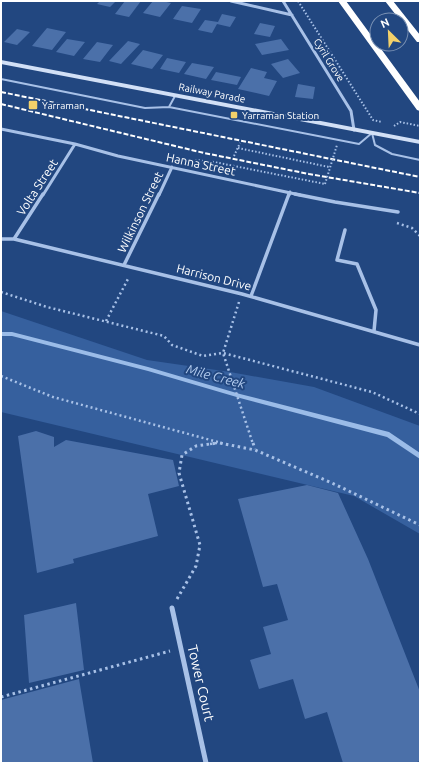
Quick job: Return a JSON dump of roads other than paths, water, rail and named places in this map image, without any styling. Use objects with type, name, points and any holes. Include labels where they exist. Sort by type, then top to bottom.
[{"type":"highway","points":[[342,1],[420,108]]},
{"type":"highway","points":[[389,1],[420,40]]},
{"type":"main road","name":"Railway Parade","points":[[1,62],[420,142]]},
{"type":"street","points":[[232,1],[292,15]]},
{"type":"street","name":"Cyril Grove","points":[[283,1],[351,110],[354,130]]},
{"type":"street","name":"Hanna Street","points":[[1,129],[75,144],[118,156],[335,202],[398,212]]},
{"type":"street","name":"Volta Street","points":[[14,239],[75,144]]},
{"type":"street","name":"Wilkinson Street","points":[[124,265],[172,167]]},
{"type":"street","points":[[251,296],[290,192]]},
{"type":"street","points":[[345,230],[337,260],[356,264],[376,310],[374,331]]},
{"type":"street","name":"Harrison Drive","points":[[1,239],[14,239],[251,296],[420,345]]},
{"type":"street","name":"Tower Court","points":[[172,608],[206,763]]},
{"type":"lane","points":[[1,79],[146,108],[169,107],[234,121],[359,144],[372,133],[375,145],[387,152],[420,160]]},
{"type":"lane","points":[[169,107],[175,96]]},
{"type":"waterway","name":"Mile Creek","points":[[1,334],[12,334],[148,369],[240,396],[389,435],[420,456]]},
{"type":"railway","points":[[1,92],[420,177]]},
{"type":"railway","points":[[1,104],[204,153],[309,174],[420,193]]},
{"type":"place","name":"Yarraman","points":[[33,105]]},
{"type":"place","name":"Yarraman Station","points":[[234,115]]}]
